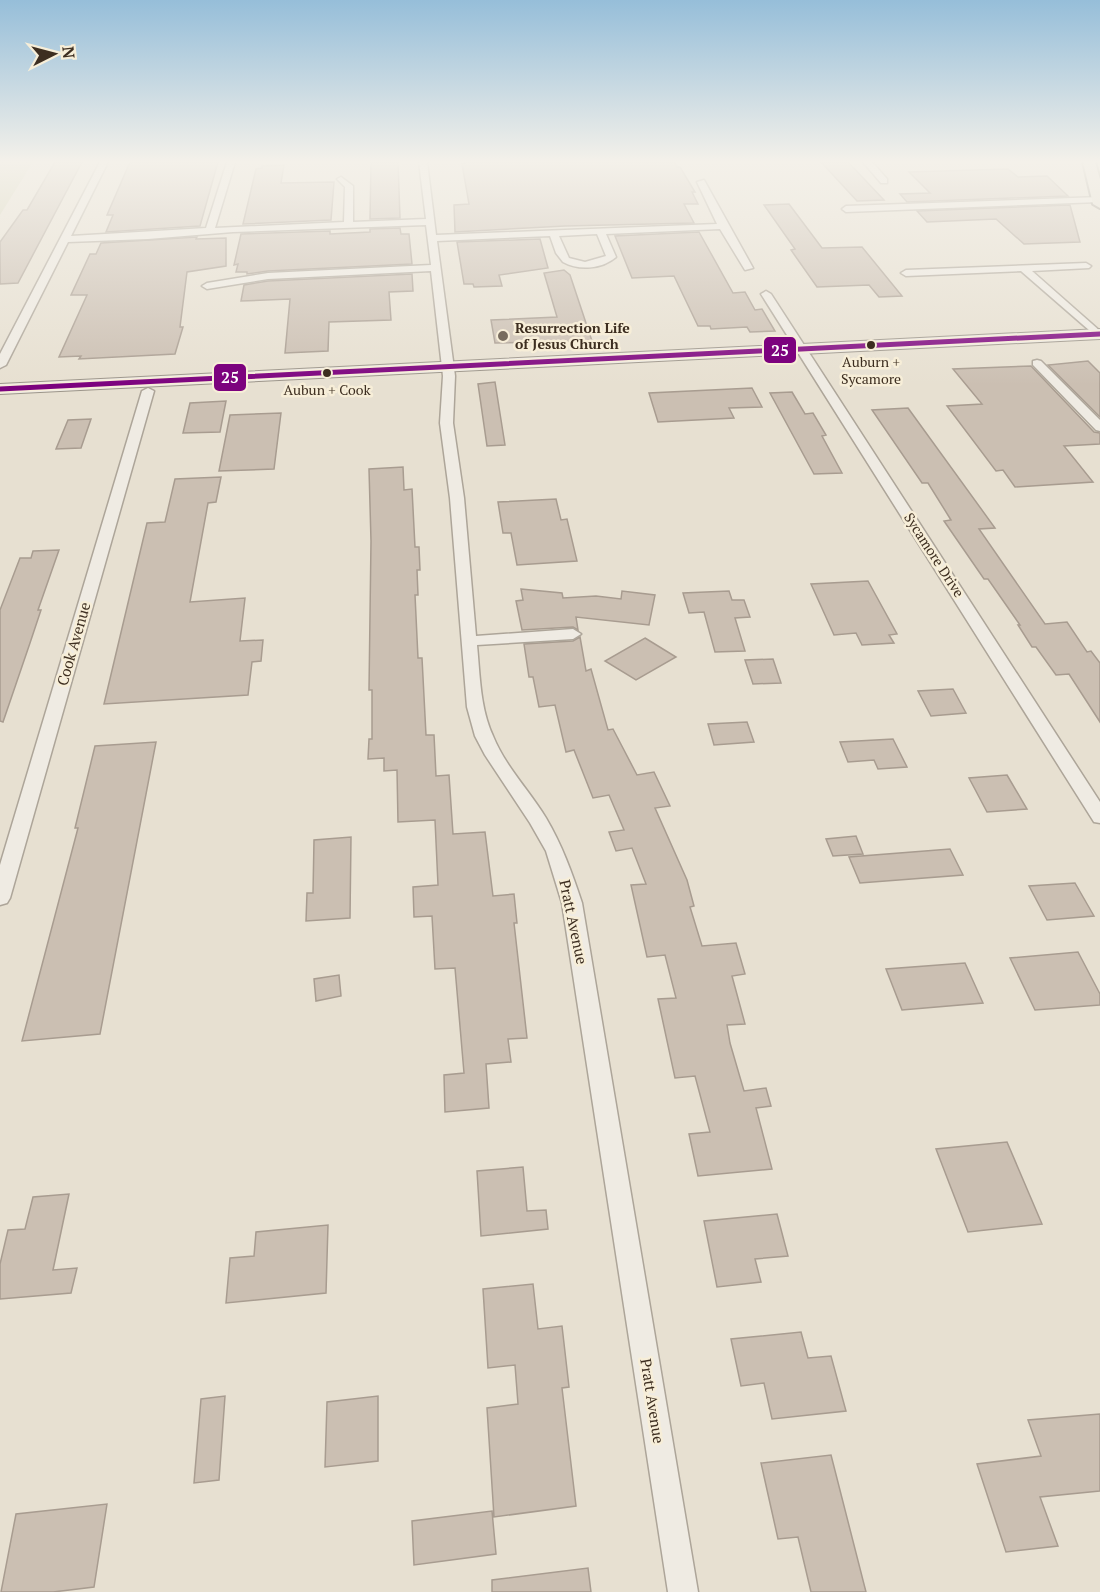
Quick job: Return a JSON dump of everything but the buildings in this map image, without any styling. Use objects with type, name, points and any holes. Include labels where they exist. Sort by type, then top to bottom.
[{"type":"main road","points":[[0,399],[448,371],[1099,338]]},
{"type":"main road","points":[[0,389],[291,374],[448,371]]},
{"type":"main road","points":[[148,391],[163,386],[244,381],[291,374]]},
{"type":"street","points":[[0,365],[66,238],[136,236]]},
{"type":"street","name":"Pratt Avenue","points":[[433,236],[448,371],[445,396],[446,429],[457,495],[475,707],[484,736],[538,820],[555,851],[572,903],[683,1592]]},
{"type":"street","points":[[554,236],[562,257],[568,262],[594,263],[610,257],[602,236]]},
{"type":"street","points":[[729,236],[748,268]]},
{"type":"street","points":[[906,273],[1086,266]]},
{"type":"street","points":[[207,286],[268,276],[436,268]]},
{"type":"street","points":[[1023,268],[1099,338]]},
{"type":"street","name":"Sycamore Drive","points":[[766,294],[1100,817]]},
{"type":"street","points":[[1036,363],[1100,427]]},
{"type":"street","name":"Cook Avenue","points":[[0,898],[5,861],[148,391]]},
{"type":"street","points":[[468,641],[573,634]]},
{"type":"transit line","name":"25","points":[[0,389],[1100,334]]},
{"type":"place","name":"Resurrection Life of Jesus Church","points":[[503,336]]},
{"type":"place","name":"Auburn + Sycamore","points":[[871,345]]},
{"type":"place","name":"Aubun + Cook","points":[[327,373]]}]
